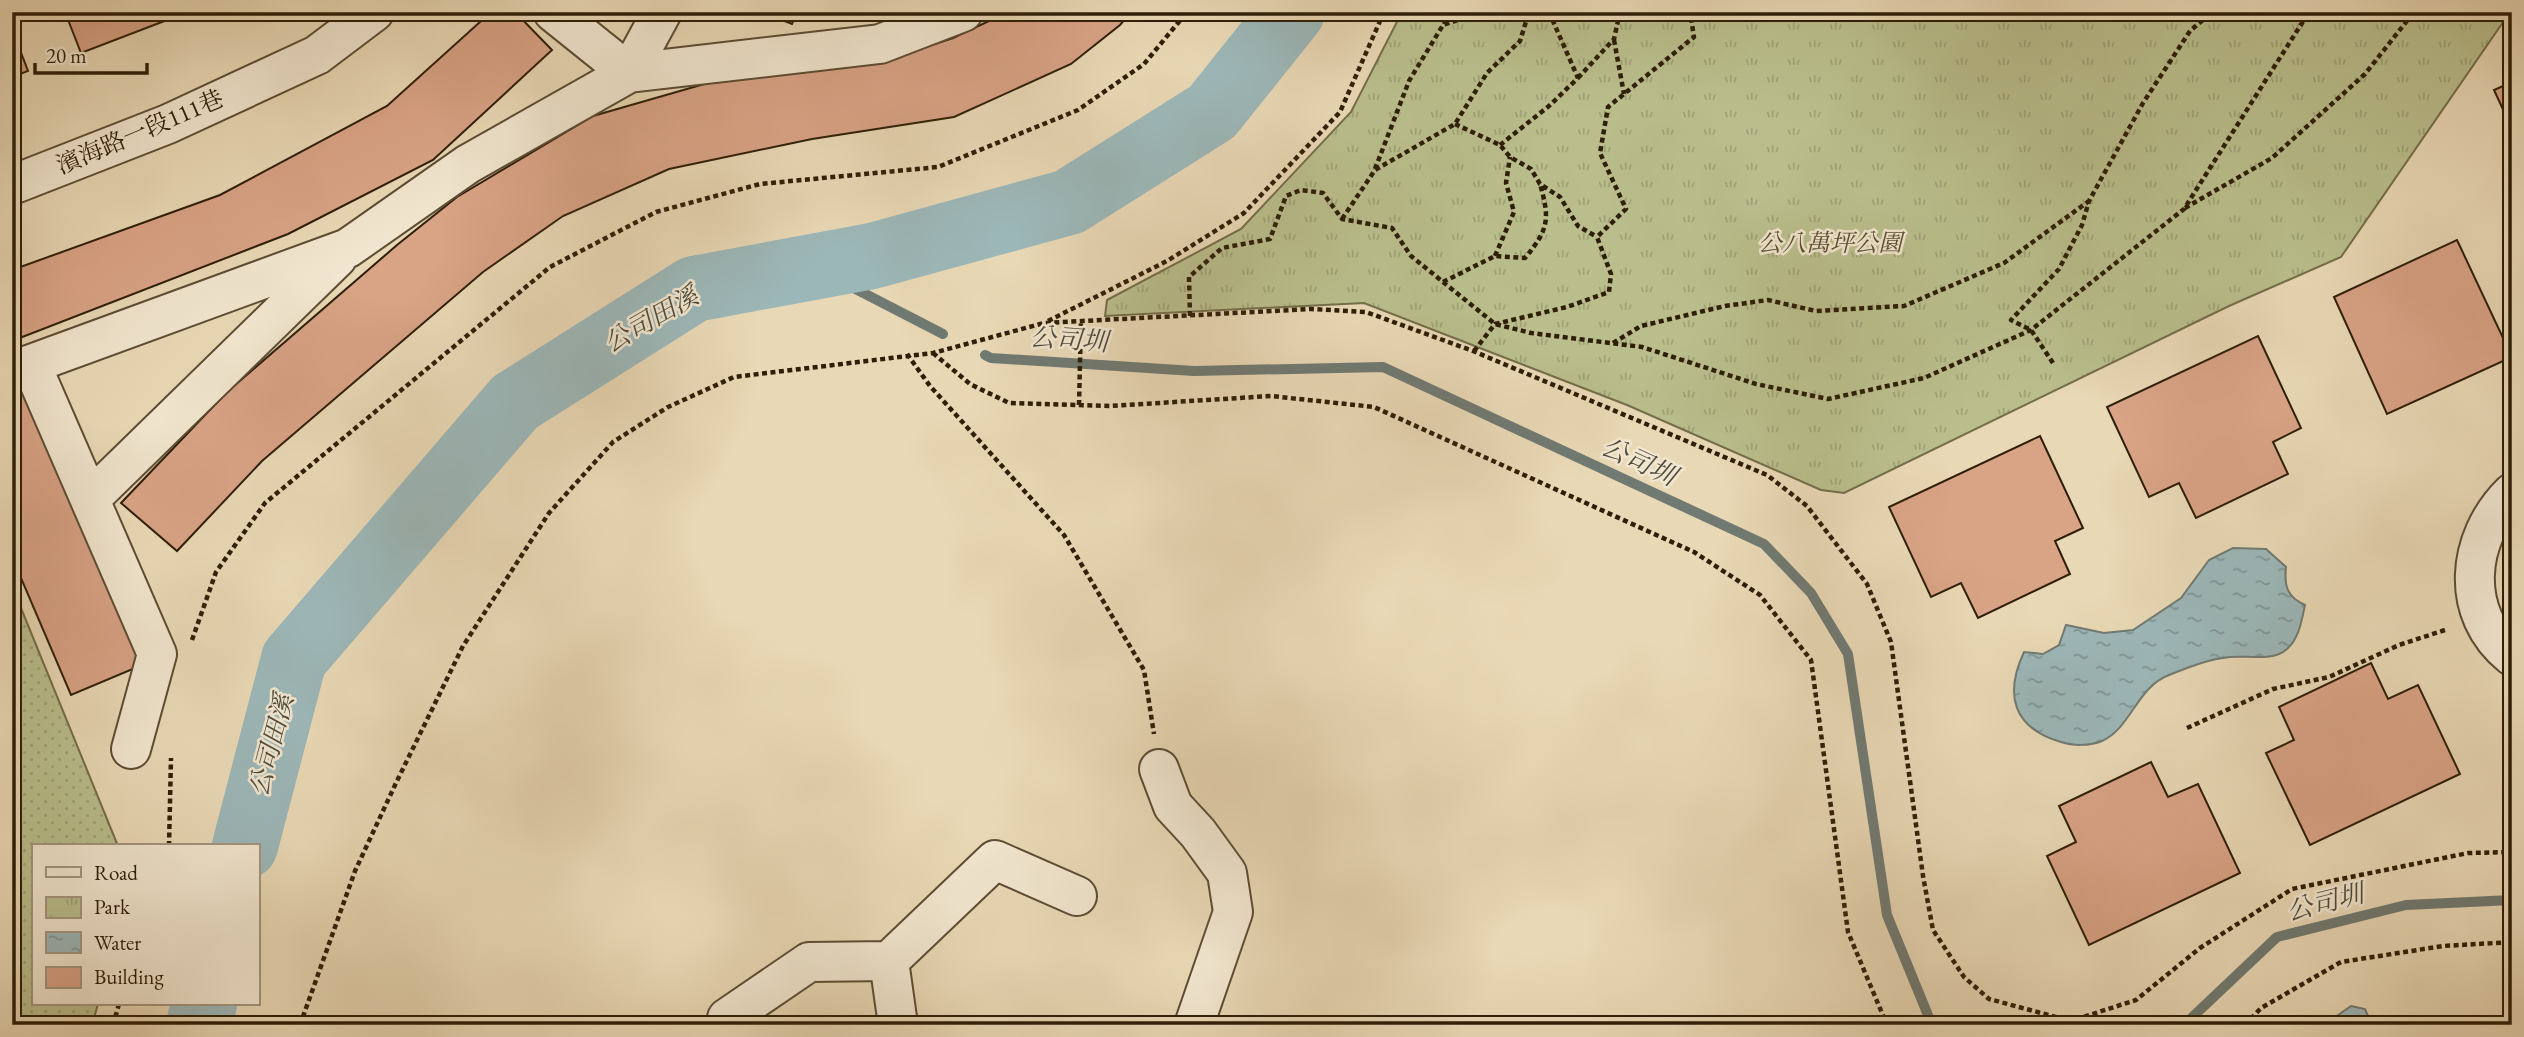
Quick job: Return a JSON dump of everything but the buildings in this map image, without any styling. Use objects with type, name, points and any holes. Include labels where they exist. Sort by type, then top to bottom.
[{"type":"street","name":"濱海路一段111巷","points":[[12,185],[169,124],[317,55],[374,12]]},
{"type":"street","points":[[553,12],[629,73]]},
{"type":"street","points":[[629,73],[662,12]]},
{"type":"street","points":[[90,498],[348,248],[468,164],[629,73],[890,28],[963,12]]},
{"type":"street","points":[[131,749],[157,654],[90,498],[21,367],[348,248]]},
{"type":"street","points":[[2512,494],[2495,510],[2478,544],[2474,582],[2483,619],[2501,648],[2512,656]]},
{"type":"street","points":[[1159,769],[1173,806],[1198,833],[1227,873],[1233,912],[1194,1025]]},
{"type":"street","points":[[734,1025],[727,1018],[808,962],[889,961],[995,860],[1077,896]]},
{"type":"street","points":[[889,961],[898,1025]]},
{"type":"path","points":[[191,642],[216,572],[265,503],[550,267],[656,212],[760,184],[938,167],[1078,110],[1144,64],[1187,12]]},
{"type":"path","points":[[300,1025],[355,871],[463,646],[550,513],[613,442],[668,407],[734,377],[907,354],[933,353],[1044,323],[1167,261],[1244,213],[1340,112],[1384,12]]},
{"type":"path","points":[[1342,219],[1375,170],[1409,80],[1444,25],[1449,12]]},
{"type":"path","points":[[1444,25],[1482,12]]},
{"type":"path","points":[[1375,170],[1455,124],[1487,73],[1520,41],[1529,12]]},
{"type":"path","points":[[1549,12],[1578,78]]},
{"type":"path","points":[[1620,12],[1614,39],[1624,94]]},
{"type":"path","points":[[1597,237],[1626,209],[1600,153],[1608,107],[1694,37],[1690,12]]},
{"type":"path","points":[[2053,363],[2031,330],[2011,320],[2059,269],[2082,225],[2089,201],[2143,103],[2190,31],[2212,12]]},
{"type":"path","points":[[2184,209],[2309,12]]},
{"type":"path","points":[[1190,316],[1189,277],[1222,248],[1270,239],[1286,196],[1301,190],[1323,193],[1342,219],[1392,228],[1411,256],[1495,324],[1531,333],[1642,347],[1756,384],[1828,399],[1924,378],[2031,330],[2184,209],[2272,158],[2365,74],[2414,12]]},
{"type":"path","points":[[1500,145],[1549,106],[1614,39]]},
{"type":"path","points":[[1443,282],[1495,256],[1524,258],[1539,241],[1549,216],[1540,184],[1531,169],[1510,157],[1500,145],[1455,124]]},
{"type":"path","points":[[1495,256],[1514,212],[1506,183],[1510,157]]},
{"type":"path","points":[[1474,351],[1495,324],[1567,307],[1609,292],[1611,274],[1597,237],[1578,226],[1560,197],[1540,184]]},
{"type":"path","points":[[1613,344],[1641,327],[1725,306],[1768,300],[1816,311],[1904,306],[2004,263],[2089,201]]},
{"type":"path","points":[[1044,323],[1311,309],[1366,312],[1474,351],[1767,475],[1807,506],[1867,584],[1891,642],[1923,876],[1933,930],[1964,977],[1989,999],[2071,1021],[2136,1000],[2200,947],[2292,889],[2468,853],[2512,852]]},
{"type":"path","points":[[1079,405],[1081,321]]},
{"type":"path","points":[[933,353],[970,384],[1009,403],[1110,406],[1271,396],[1374,407],[1694,552],[1760,595],[1811,660],[1848,932],[1887,1025]]},
{"type":"path","points":[[907,354],[948,407],[1065,535],[1144,670],[1159,769]]},
{"type":"path","points":[[2187,728],[2273,689],[2329,677],[2399,645],[2483,619]]},
{"type":"path","points":[[169,844],[171,744]]},
{"type":"path","points":[[2245,1025],[2261,1008],[2341,962],[2443,946],[2512,943]]},
{"type":"path","points":[[113,1025],[118,1006]]},
{"type":"green space","name":"公八萬坪公園","points":[[1402,12],[2510,12],[2341,257],[2229,306],[1844,493],[1821,490],[1627,405],[1364,303],[1105,316],[1107,300],[1241,229],[1351,112]]},
{"type":"green space","points":[[12,586],[117,844],[32,844],[32,1006],[97,1006],[92,1025],[12,1025]]},
{"type":"water","points":[[2233,548],[2266,549],[2286,567],[2288,590],[2305,605],[2297,634],[2287,649],[2268,657],[2214,660],[2169,675],[2149,689],[2112,735],[2097,743],[2082,745],[2061,742],[2045,736],[2023,719],[2014,696],[2018,668],[2024,652],[2043,654],[2059,645],[2066,625],[2104,633],[2133,630],[2181,598],[2209,560]]},
{"type":"water","points":[[2351,1006],[2365,1009],[2372,1025],[2324,1025]]},
{"type":"waterway","name":"公司田溪","points":[[246,844],[294,659],[515,402],[694,289],[872,256],[1069,202],[1212,112],[1292,12]]},
{"type":"waterway","name":"公司圳","points":[[813,267],[943,334]]},
{"type":"waterway","name":"公司圳","points":[[985,355],[991,358],[1194,371],[1383,367],[1764,544],[1811,593],[1848,654],[1887,915],[1932,1025]]},
{"type":"waterway","name":"公司圳","points":[[2184,1025],[2277,937],[2406,905],[2512,900]]},
{"type":"waterway","name":"公司田溪","points":[[199,1025],[204,1006]]}]
